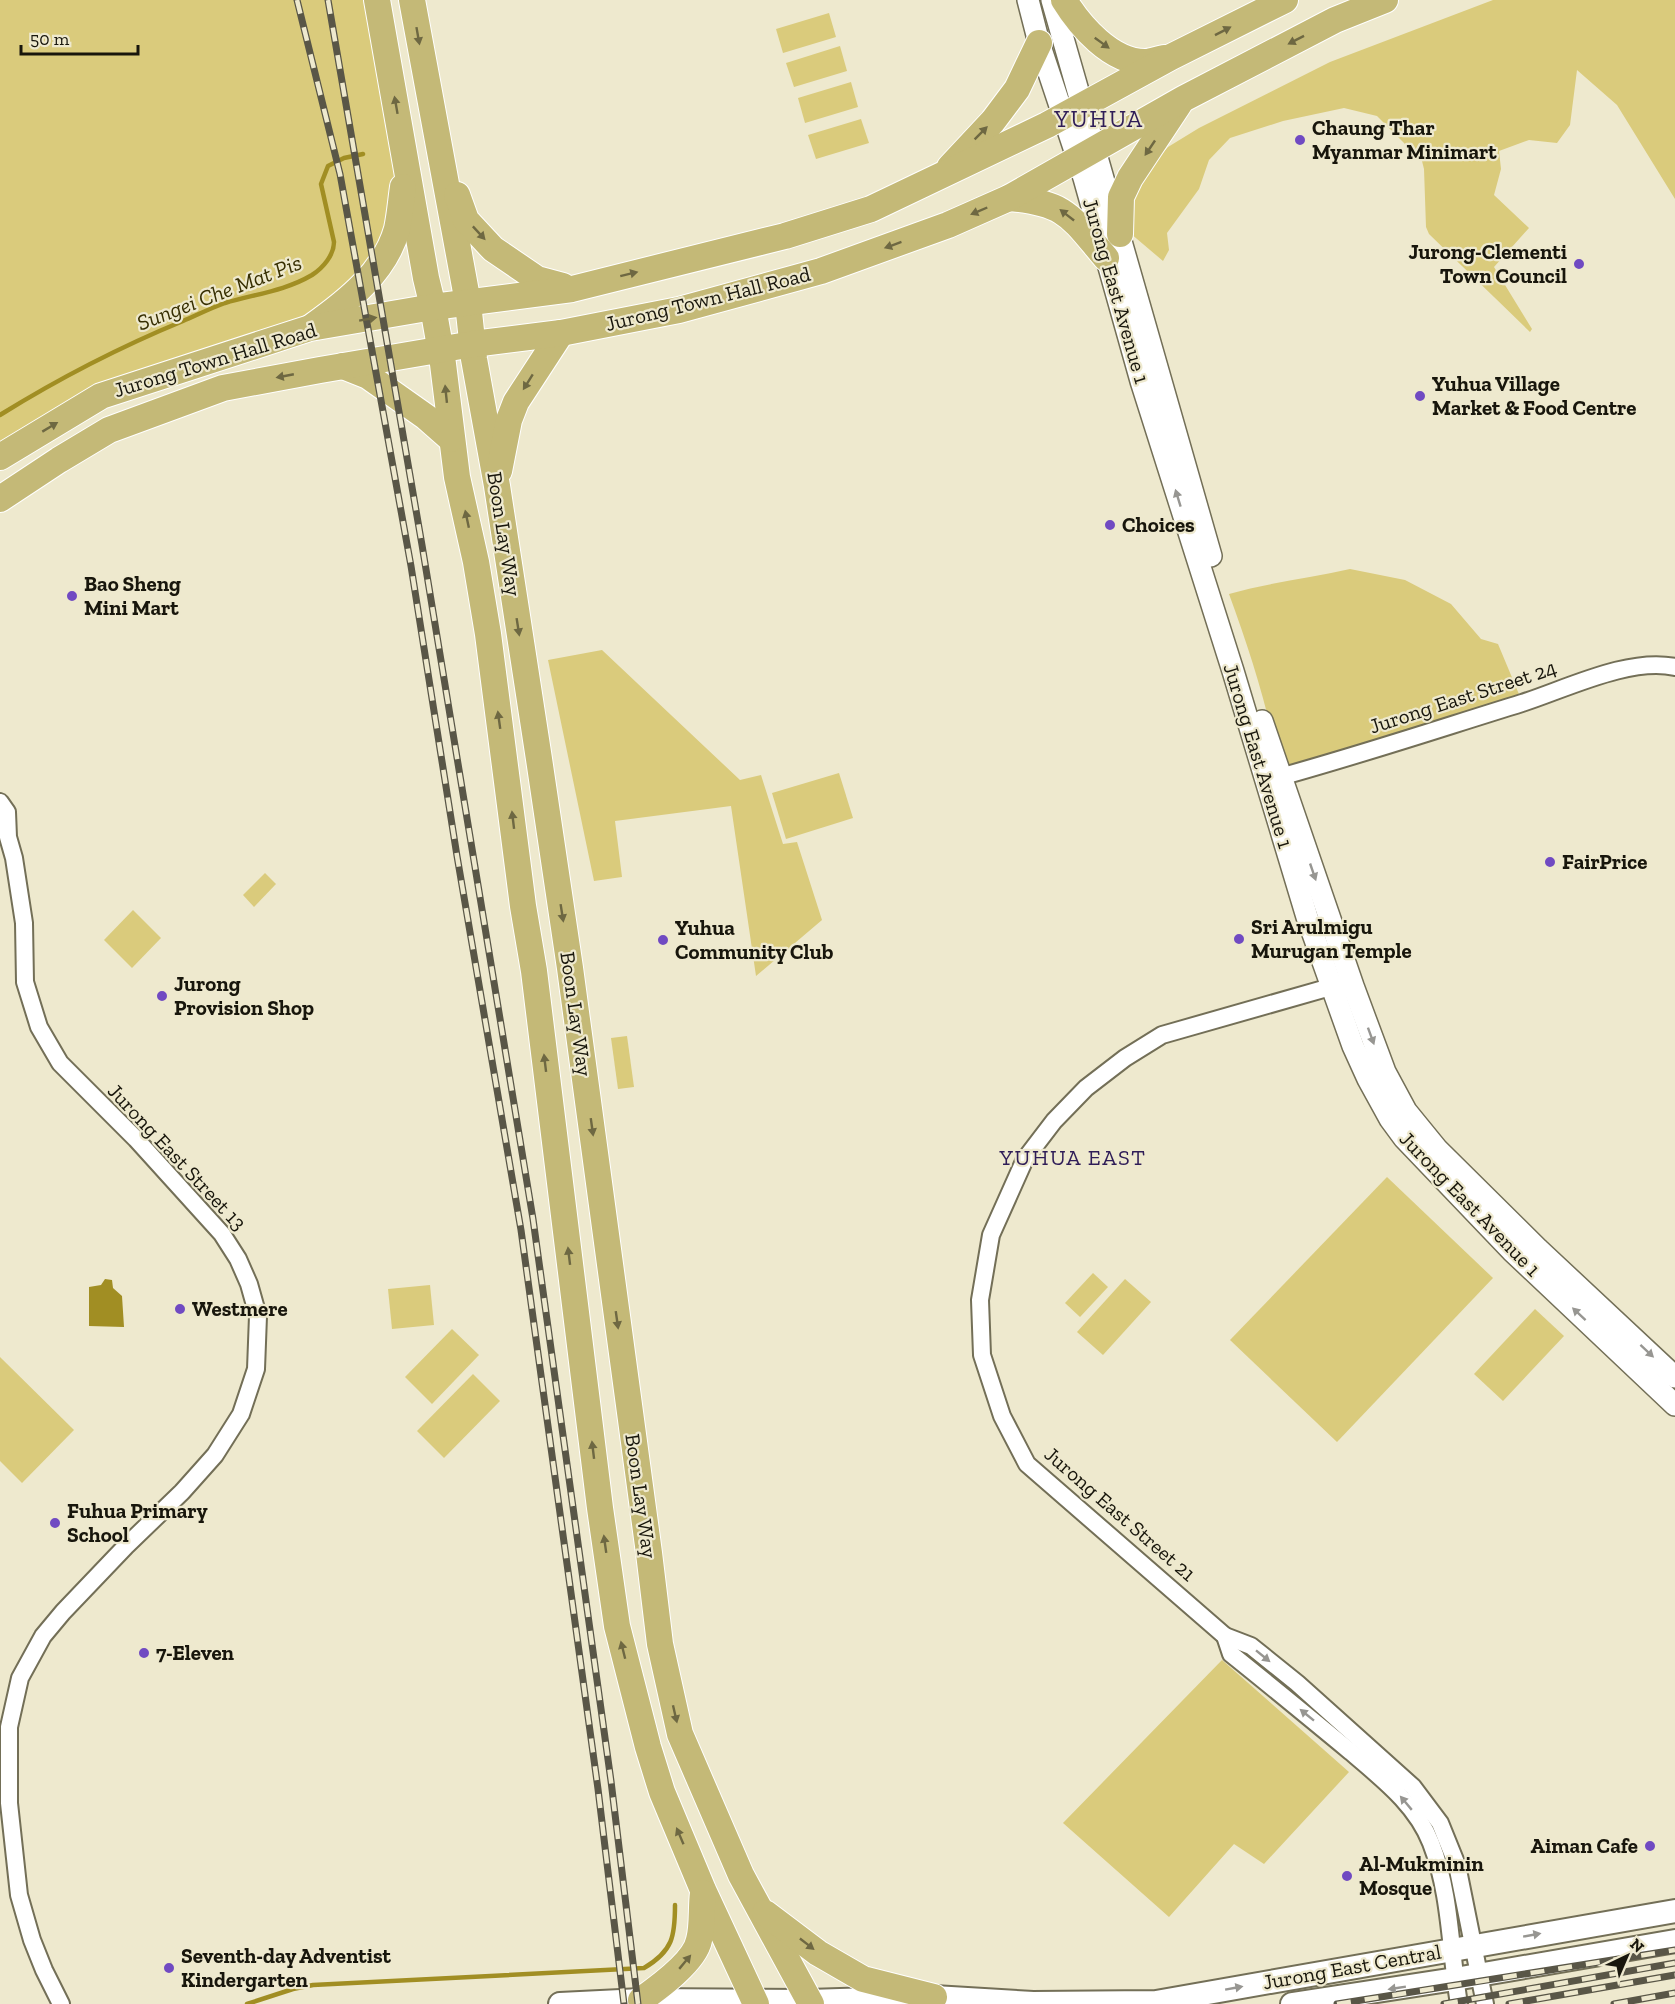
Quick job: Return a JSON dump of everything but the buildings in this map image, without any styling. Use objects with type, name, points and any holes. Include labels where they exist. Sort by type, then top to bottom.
[{"type":"main road","name":"Boon Lay Way","points":[[377,0],[426,278],[434,307],[451,439],[488,634],[534,971],[601,1518],[617,1626],[662,1792],[703,1890],[755,2002]]},
{"type":"main road","name":"Boon Lay Way","points":[[412,0],[468,303],[474,359],[496,486],[572,980],[660,1644],[680,1734],[741,1875],[810,2002]]},
{"type":"main road","points":[[1064,0],[1085,28],[1102,45],[1130,59],[1145,62],[1171,57]]},
{"type":"main road","name":"Jurong Town Hall Road","points":[[0,457],[101,396],[310,328],[434,307],[572,289],[785,236],[871,209],[1072,111],[1171,57],[1285,0]]},
{"type":"main road","name":"Jurong Town Hall Road","points":[[0,500],[59,460],[110,430],[223,388],[473,344],[561,333],[679,310],[820,271],[948,225],[1010,198],[1183,99],[1335,20],[1385,0]]},
{"type":"main road","points":[[942,176],[993,121],[1017,89],[1039,43]]},
{"type":"main road","points":[[1120,234],[1121,197],[1130,178],[1183,99]]},
{"type":"main road","points":[[437,143],[466,220],[494,249],[537,279],[572,289]]},
{"type":"main road","points":[[310,328],[363,285],[389,250],[397,228],[407,163]]},
{"type":"main road","points":[[1010,198],[1034,200],[1052,205],[1067,213],[1106,258]]},
{"type":"main road","points":[[496,486],[509,420],[516,402],[561,333]]},
{"type":"main road","points":[[342,366],[368,376],[426,417],[451,439]]},
{"type":"main road","points":[[641,2000],[667,1982],[699,1942],[703,1890]]},
{"type":"main road","points":[[760,1909],[818,1953],[863,1979],[934,1997]]},
{"type":"main road","name":"Jurong East Central","points":[[560,2004],[641,2000],[810,2002],[934,1997],[1033,2003],[1156,2002],[1675,1911]]},
{"type":"main road","name":"Jurong East Central","points":[[1292,2004],[1675,1941]]},
{"type":"street","name":"Jurong East Avenue 1","points":[[1028,0],[1039,43],[1072,111]]},
{"type":"street","name":"Jurong East Avenue 1","points":[[1052,0],[1072,111],[1086,155],[1120,234],[1273,779]]},
{"type":"street","name":"Jurong East Avenue 1","points":[[1086,155],[1106,258],[1141,381],[1233,670],[1273,779],[1341,984],[1353,1046],[1368,1078],[1390,1119],[1404,1138],[1512,1251],[1675,1405]]},
{"type":"street","name":"Jurong East Street 24","points":[[1273,779],[1525,702],[1593,678],[1641,665],[1675,667]]},
{"type":"street","name":"Jurong East Street 13","points":[[0,802],[7,812],[4,833],[14,858],[24,923],[25,981],[39,1027],[60,1063],[136,1139],[222,1234],[238,1259],[249,1284],[258,1316],[256,1369],[241,1414],[215,1455],[182,1492],[63,1612],[43,1636],[20,1678],[9,1727],[9,1803],[19,1895],[32,1940],[61,2004]]},
{"type":"street","name":"Jurong East Avenue 1","points":[[1341,984],[1384,1072],[1406,1111],[1437,1149],[1538,1249],[1675,1377]]},
{"type":"street","name":"Jurong East Street 21","points":[[1341,984],[1162,1035],[1125,1058],[1086,1088],[1054,1121],[1024,1159],[991,1235],[980,1300],[982,1355],[1002,1416],[1027,1464],[1225,1636],[1231,1654],[1372,1770],[1413,1811],[1424,1827],[1435,1853],[1447,1909],[1463,1947],[1478,1974],[1485,2004]]},
{"type":"street","name":"Jurong East Street 21","points":[[1459,2004],[1455,1979],[1463,1947]]},
{"type":"shaded area","points":[[0,0],[377,0],[407,163],[397,228],[330,314],[101,396],[0,457]]},
{"type":"shaded area","points":[[1493,0],[1675,0],[1675,199],[1617,105],[1577,70],[1570,125],[1557,143],[1529,140],[1499,151],[1501,169],[1494,195],[1529,228],[1494,267],[1532,329],[1530,332],[1429,234],[1426,227],[1422,161],[1377,116],[1344,108],[1283,121],[1230,138],[1209,160],[1199,189],[1167,233],[1169,250],[1163,261],[1130,233],[1133,199],[1151,166],[1168,147],[1199,128],[1330,62]]},
{"type":"shaded area","points":[[829,13],[836,37],[783,53],[776,29]]},
{"type":"shaded area","points":[[840,46],[847,71],[794,87],[786,63]]},
{"type":"shaded area","points":[[851,82],[858,107],[805,123],[798,98]]},
{"type":"shaded area","points":[[861,119],[869,143],[816,159],[808,135]]},
{"type":"shaded area","points":[[1350,569],[1405,580],[1451,604],[1481,639],[1498,644],[1521,699],[1281,777],[1259,684],[1229,594]]},
{"type":"shaded area","points":[[602,650],[740,780],[761,775],[783,844],[797,842],[822,920],[756,976],[731,806],[615,821],[622,877],[594,881],[548,660]]},
{"type":"shaded area","points":[[839,773],[853,818],[786,839],[772,793]]},
{"type":"shaded area","points":[[265,873],[276,884],[254,907],[243,895]]},
{"type":"shaded area","points":[[133,910],[161,938],[132,968],[104,940]]},
{"type":"shaded area","points":[[627,1036],[634,1087],[618,1089],[611,1038]]},
{"type":"shaded area","points":[[1387,1177],[1493,1278],[1337,1442],[1230,1340]]},
{"type":"shaded area","points":[[1093,1273],[1108,1287],[1080,1317],[1065,1303]]},
{"type":"shaded area","points":[[105,1279],[112,1280],[113,1288],[122,1296],[124,1327],[89,1326],[89,1287],[101,1285]]},
{"type":"shaded area","points":[[1125,1279],[1151,1302],[1103,1355],[1077,1332]]},
{"type":"shaded area","points":[[430,1285],[434,1325],[392,1329],[388,1289]]},
{"type":"shaded area","points":[[1535,1309],[1564,1336],[1503,1401],[1474,1374]]},
{"type":"shaded area","points":[[452,1329],[479,1355],[432,1404],[405,1377]]},
{"type":"shaded area","points":[[0,1357],[74,1430],[22,1483],[0,1461]]},
{"type":"shaded area","points":[[473,1374],[500,1401],[444,1458],[417,1431]]},
{"type":"shaded area","points":[[1222,1660],[1349,1772],[1264,1864],[1234,1844],[1169,1917],[1063,1823]]},
{"type":"waterway","name":"Sungei Che Mat Pis","points":[[0,415],[67,376],[136,342],[220,305],[281,289],[316,272],[327,261],[334,247],[321,184],[328,166],[344,158],[363,154]]},
{"type":"waterway","points":[[247,2004],[313,1985],[644,1968],[667,1949],[673,1934],[675,1905]]},
{"type":"railway","points":[[297,0],[340,174],[411,566],[457,856],[521,1230],[598,1789],[624,2004]]},
{"type":"railway","points":[[328,0],[422,545],[533,1219],[611,1781],[638,2004]]},
{"type":"railway","points":[[1337,2004],[1675,1950]]},
{"type":"railway","points":[[1444,2004],[1675,1963]]},
{"type":"railway","points":[[1509,2004],[1675,1975]]},
{"type":"railway","points":[[1614,2004],[1675,1993]]},
{"type":"place","name":"Chaung Thar Myanmar Minimart","points":[[1300,140]]},
{"type":"place","name":"Jurong-Clementi Town Council","points":[[1579,264]]},
{"type":"place","name":"Yuhua Village Market & Food Centre","points":[[1420,396]]},
{"type":"place","name":"Choices","points":[[1110,525]]},
{"type":"place","name":"Bao Sheng Mini Mart","points":[[72,596]]},
{"type":"place","name":"FairPrice","points":[[1550,862]]},
{"type":"place","name":"Sri Arulmigu Murugan Temple","points":[[1239,939]]},
{"type":"place","name":"Yuhua Community Club","points":[[663,940]]},
{"type":"place","name":"Jurong Provision Shop","points":[[162,996]]},
{"type":"place","name":"Westmere","points":[[180,1309]]},
{"type":"place","name":"Fuhua Primary School","points":[[55,1523]]},
{"type":"place","name":"7-Eleven","points":[[144,1653]]},
{"type":"place","name":"Aiman Cafe","points":[[1650,1846]]},
{"type":"place","name":"Al-Mukminin Mosque","points":[[1347,1876]]},
{"type":"place","name":"Seventh-day Adventist Kindergarten","points":[[169,1968]]},
{"type":"district","name":"YUHUA","points":[[1099,119]]},
{"type":"district","name":"YUHUA EAST","points":[[1073,1157]]}]
